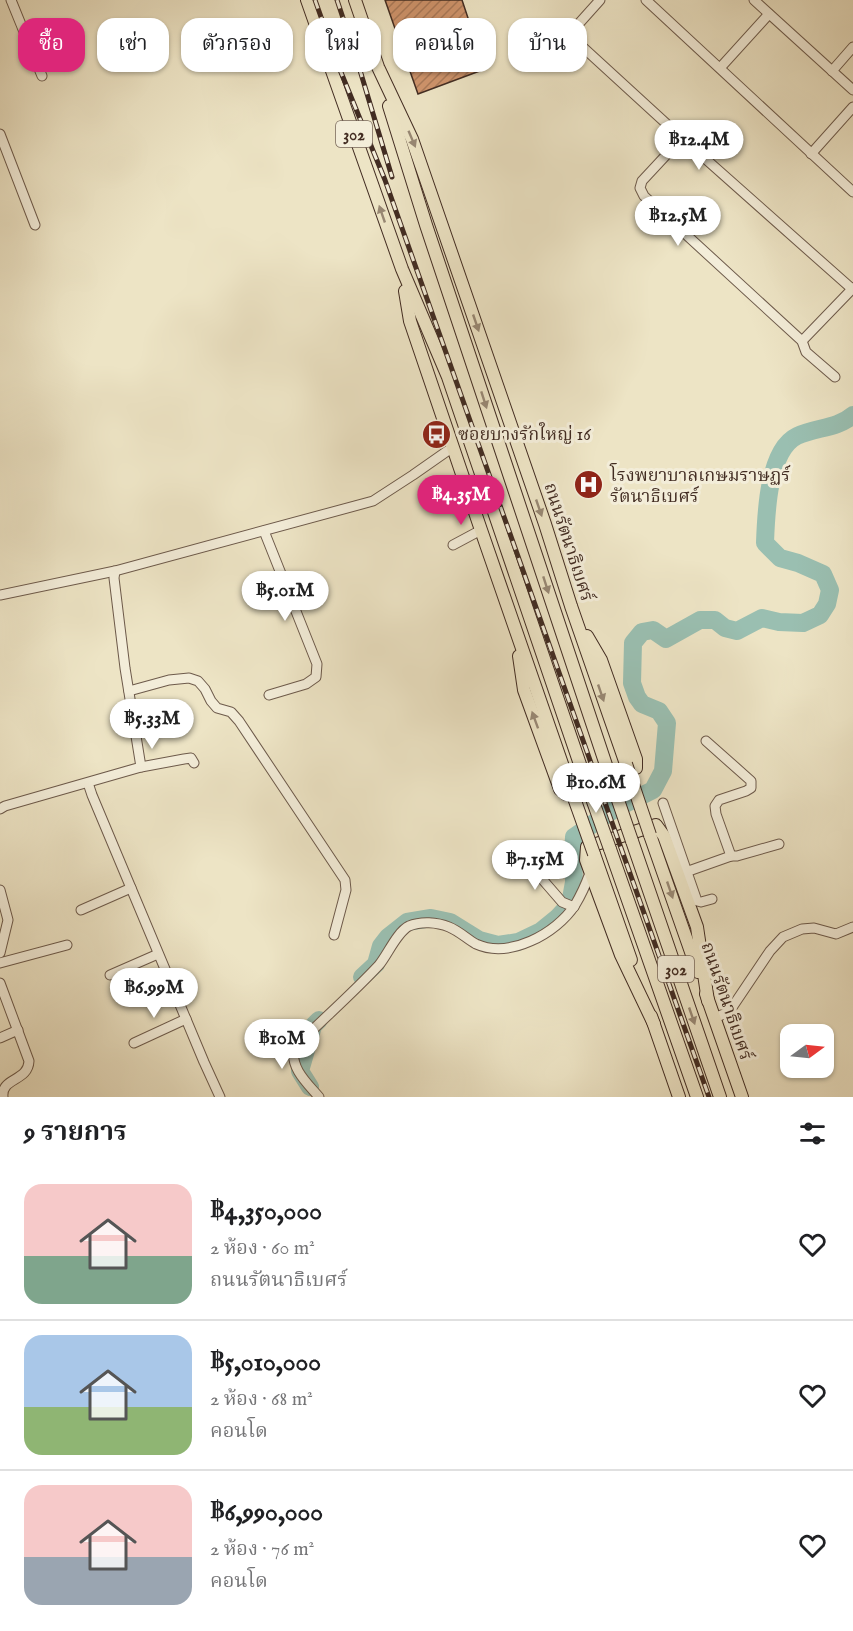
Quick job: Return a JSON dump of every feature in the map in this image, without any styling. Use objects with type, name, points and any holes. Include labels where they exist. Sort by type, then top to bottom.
[{"type":"main road","name":"302","points":[[307,0],[402,269],[448,377],[697,1097]]},
{"type":"main road","name":"ถนนรัตนาธิเบศร์","points":[[355,0],[361,18]]},
{"type":"main road","name":"ถนนรัตนาธิเบศร์","points":[[380,72],[426,225],[608,771],[720,1097]]},
{"type":"main road","name":"ถนนรัตนาธิเบศร์","points":[[380,72],[412,139],[742,1097]]},
{"type":"main road","name":"302","points":[[402,269],[410,321],[679,1097]]},
{"type":"main road","points":[[514,626],[524,690],[560,789],[566,794],[636,768],[636,759],[601,660],[571,606]]},
{"type":"main road","points":[[654,1023],[621,955],[590,873],[586,860],[587,847],[656,825],[683,873],[697,927],[708,1001]]},
{"type":"street","points":[[11,0],[42,76]]},
{"type":"street","points":[[600,0],[574,28],[572,34],[575,40],[682,138],[853,288],[802,341]]},
{"type":"street","points":[[646,0],[853,192]]},
{"type":"street","points":[[754,0],[853,90]]},
{"type":"street","points":[[720,68],[769,14]]},
{"type":"street","points":[[832,71],[853,47]]},
{"type":"street","points":[[811,154],[853,107]]},
{"type":"street","points":[[0,134],[35,225]]},
{"type":"street","points":[[682,138],[642,181],[640,188],[644,196],[802,341],[806,352],[835,377]]},
{"type":"street","points":[[0,595],[115,571],[373,501],[453,447]]},
{"type":"street","points":[[453,545],[481,530]]},
{"type":"street","points":[[264,531],[317,664],[316,677],[306,684],[269,695]]},
{"type":"street","points":[[115,571],[115,589],[141,767]]},
{"type":"street","points":[[129,691],[169,680],[189,678],[198,681],[217,708],[231,712],[239,721],[345,880],[346,890],[334,935]]},
{"type":"street","points":[[706,741],[751,781],[751,788],[719,800],[715,806],[731,855]]},
{"type":"street","points":[[0,809],[141,767],[191,758],[194,763]]},
{"type":"street","points":[[88,783],[220,1097]]},
{"type":"street","points":[[663,803],[683,873],[697,900],[701,902],[712,899]]},
{"type":"street","points":[[683,873],[731,855],[737,856],[779,844]]},
{"type":"street","points":[[523,857],[570,905]]},
{"type":"street","points":[[319,1097],[295,1065],[292,1055],[294,1048],[380,964],[401,931],[421,922],[448,926],[477,944],[498,950],[520,946],[543,934],[560,921],[590,873]]},
{"type":"street","points":[[81,910],[131,888]]},
{"type":"street","points":[[0,890],[8,920],[0,953]]},
{"type":"street","points":[[714,1018],[729,1012],[770,951],[783,937],[802,929],[814,928],[836,934],[853,927]]},
{"type":"street","points":[[0,963],[68,945]]},
{"type":"street","points":[[111,975],[158,954]]},
{"type":"street","points":[[0,982],[29,1060],[26,1072],[5,1086],[2,1092],[3,1097]]},
{"type":"street","points":[[134,1043],[186,1019]]},
{"type":"street","points":[[0,1038],[18,1030]]},
{"type":"building","points":[[385,0],[462,0],[468,18],[393,18],[393,23]]},
{"type":"building","points":[[410,72],[477,72],[418,94]]},
{"type":"waterway","points":[[362,977],[376,964],[381,946],[388,937],[407,922],[431,918],[450,922],[479,940],[498,945],[518,942],[541,931],[570,904],[574,882],[574,837],[613,810],[653,790],[663,771],[667,723],[659,711],[642,704],[637,697],[632,683],[633,643],[642,632],[653,630],[666,639],[700,620],[715,620],[725,628],[737,631],[762,618],[779,622],[803,623],[820,615],[827,604],[830,590],[823,574],[780,558],[765,543],[770,484],[774,469],[787,443],[797,436],[840,423],[853,415]]},
{"type":"waterway","points":[[310,1087],[300,1071],[313,1026],[319,1020]]},
{"type":"railway","points":[[315,0],[338,65],[385,180],[709,1097]]},
{"type":"railway","points":[[337,0],[392,177]]},
{"type":"place","name":"ซอยบางรักใหญ่ 16","points":[[437,434]]},
{"type":"place","name":"โรงพยาบาลเกษมราษฏร์ รัตนาธิเบศร์","points":[[589,485]]}]
